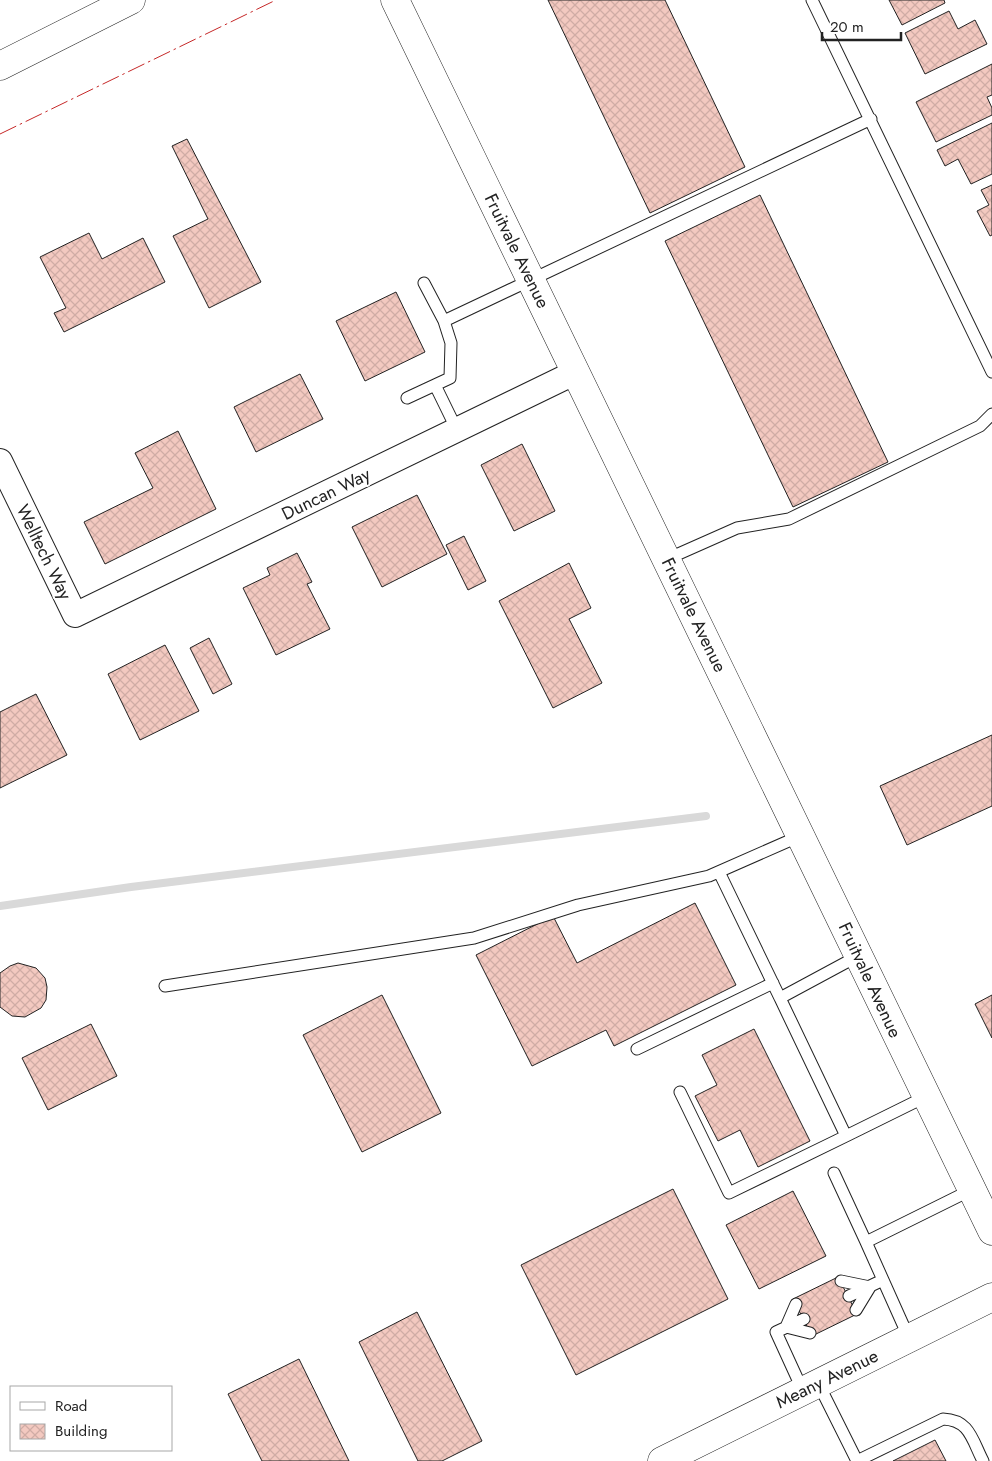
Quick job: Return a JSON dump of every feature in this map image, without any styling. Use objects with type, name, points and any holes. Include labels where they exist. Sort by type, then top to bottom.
[{"type":"main road","points":[[0,66],[131,0]]},
{"type":"main road","name":"Fruitvale Avenue","points":[[394,0],[532,280],[859,956],[925,1097],[992,1231]]},
{"type":"main road","name":"Meany Avenue","points":[[662,1461],[992,1298]]},
{"type":"street","name":"Duncan Way","points":[[75,615],[576,372]]},
{"type":"street","name":"Welltech Way","points":[[0,461],[75,615]]},
{"type":"lane","points":[[812,0],[992,372]]},
{"type":"lane","points":[[444,321],[871,119]]},
{"type":"lane","points":[[407,398],[450,378],[451,343],[444,321],[424,283]]},
{"type":"lane","points":[[435,385],[457,430]]},
{"type":"lane","points":[[667,559],[737,528],[789,519],[980,426],[992,414]]},
{"type":"lane","points":[[165,986],[474,938],[578,905],[718,872],[800,835]]},
{"type":"lane","points":[[718,872],[846,1136]]},
{"type":"lane","points":[[780,998],[859,956]]},
{"type":"lane","points":[[637,1049],[773,983]]},
{"type":"lane","points":[[680,1092],[729,1193],[925,1097]]},
{"type":"lane","points":[[834,1173],[909,1338]]},
{"type":"lane","points":[[866,1242],[972,1190]]},
{"type":"lane","points":[[849,1296],[883,1280]]},
{"type":"lane","points":[[841,1281],[870,1287]]},
{"type":"lane","points":[[856,1310],[870,1287]]},
{"type":"lane","points":[[786,1327],[796,1304]]},
{"type":"lane","points":[[804,1319],[776,1332],[857,1461],[944,1419],[955,1420],[965,1425],[983,1461]]},
{"type":"lane","points":[[786,1327],[810,1333]]},
{"type":"building","points":[[548,0],[665,0],[745,167],[650,213]]},
{"type":"building","points":[[889,0],[944,0],[945,3],[902,25]]},
{"type":"building","points":[[949,11],[958,29],[975,20],[987,44],[925,74],[905,33]]},
{"type":"building","points":[[992,64],[992,95],[987,97],[992,108],[992,115],[936,142],[916,102]]},
{"type":"building","points":[[992,123],[992,174],[971,184],[958,159],[945,166],[937,150]]},
{"type":"building","points":[[187,139],[261,282],[209,308],[173,236],[208,219],[172,146]]},
{"type":"building","points":[[992,185],[992,235],[990,236],[977,211],[989,205],[981,190]]},
{"type":"building","points":[[760,195],[888,462],[793,507],[665,241]]},
{"type":"building","points":[[89,233],[102,259],[143,238],[165,282],[64,332],[54,313],[66,308],[40,257]]},
{"type":"building","points":[[396,292],[425,352],[365,381],[336,321]]},
{"type":"building","points":[[300,374],[323,419],[256,452],[234,407]]},
{"type":"building","points":[[178,431],[216,509],[105,564],[84,522],[153,488],[135,453]]},
{"type":"building","points":[[522,444],[555,511],[514,531],[481,465]]},
{"type":"building","points":[[417,495],[447,554],[382,587],[352,527]]},
{"type":"building","points":[[464,536],[486,581],[468,590],[446,545]]},
{"type":"building","points":[[297,553],[312,582],[307,584],[330,629],[276,655],[243,588],[270,575],[267,568]]},
{"type":"building","points":[[569,563],[591,608],[569,619],[602,683],[553,708],[499,601]]},
{"type":"building","points":[[209,638],[232,684],[213,694],[190,648]]},
{"type":"building","points":[[165,645],[199,711],[140,740],[108,674]]},
{"type":"building","points":[[36,694],[67,755],[0,788],[0,712]]},
{"type":"building","points":[[992,735],[992,806],[907,845],[880,786]]},
{"type":"building","points":[[695,903],[736,985],[614,1046],[606,1030],[532,1066],[476,955],[553,916],[577,963]]},
{"type":"building","points":[[18,963],[36,968],[45,978],[47,987],[46,1000],[41,1008],[25,1017],[12,1016],[0,1007],[0,973]]},
{"type":"building","points":[[382,995],[441,1113],[362,1152],[303,1035]]},
{"type":"building","points":[[992,995],[992,1038],[975,1004]]},
{"type":"building","points":[[91,1024],[117,1076],[48,1110],[22,1058]]},
{"type":"building","points":[[754,1029],[810,1141],[758,1167],[740,1130],[718,1141],[695,1096],[717,1085],[702,1055]]},
{"type":"building","points":[[673,1189],[728,1299],[576,1375],[521,1265]]},
{"type":"building","points":[[793,1191],[826,1256],[759,1289],[726,1225]]},
{"type":"building","points":[[838,1277],[857,1314],[812,1336],[793,1299]]},
{"type":"building","points":[[417,1312],[482,1441],[442,1461],[418,1461],[359,1342]]},
{"type":"building","points":[[299,1359],[349,1461],[262,1461],[228,1394]]},
{"type":"building","points":[[935,1440],[946,1461],[893,1461]]},
{"type":"waterway","points":[[0,906],[131,887],[706,816]]},
{"type":"power","points":[[0,134],[276,0]]}]
